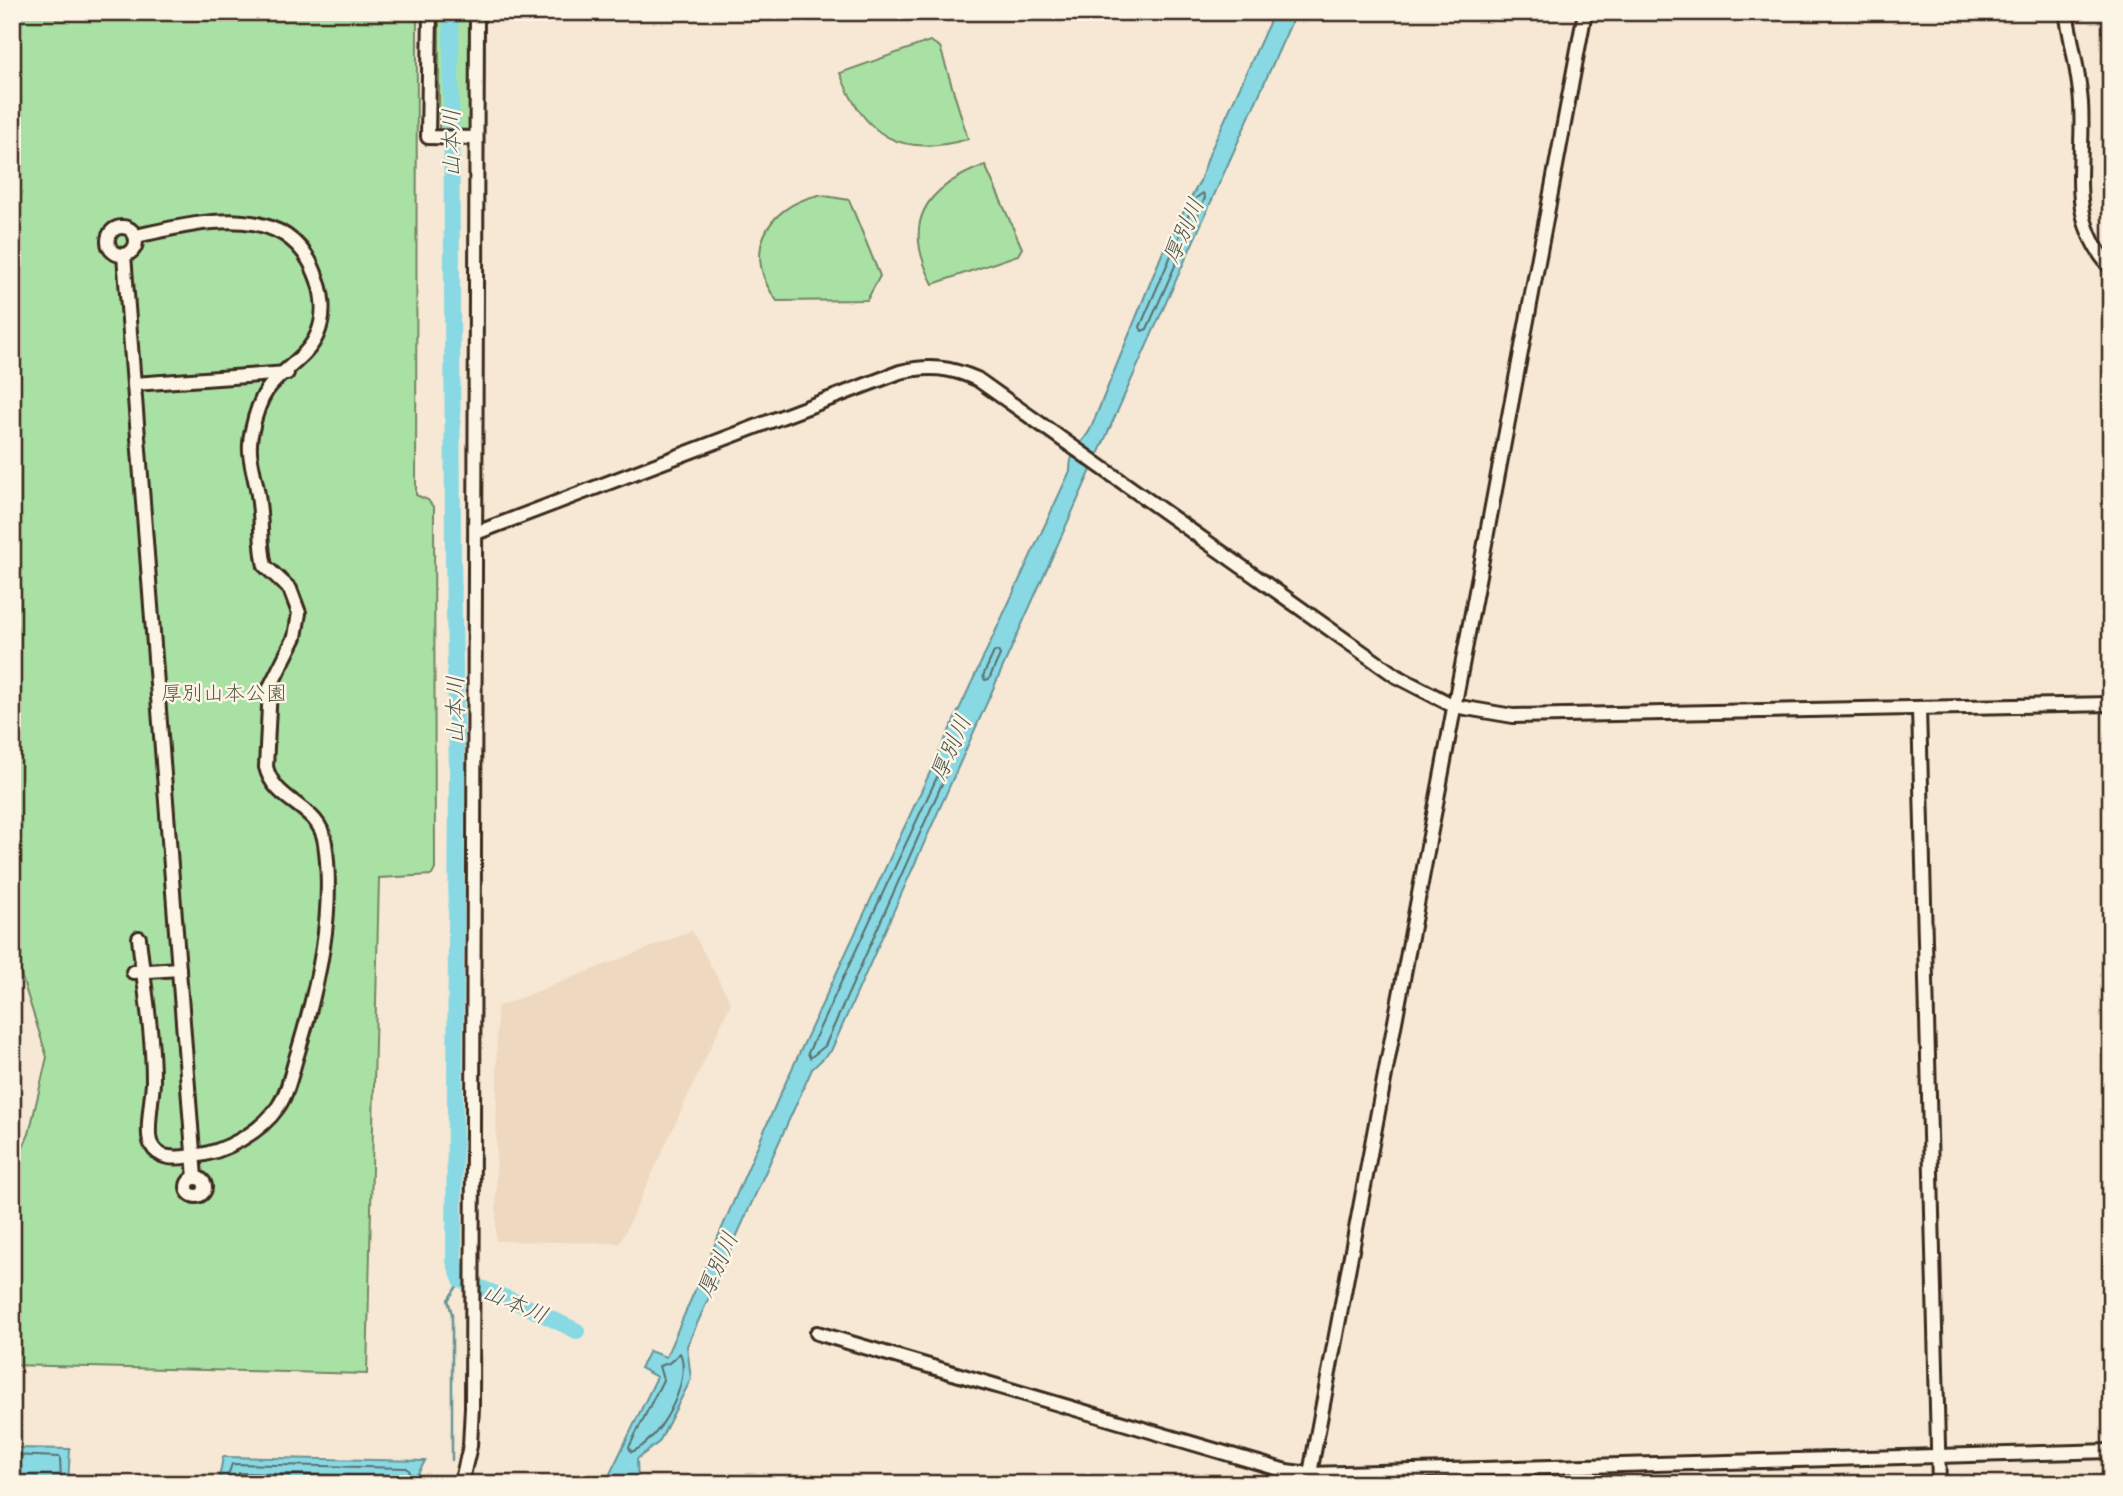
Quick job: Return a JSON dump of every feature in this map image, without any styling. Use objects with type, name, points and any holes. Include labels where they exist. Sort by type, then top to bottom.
[{"type":"street","points":[[430,12],[432,138],[476,138]]},
{"type":"street","points":[[461,1484],[470,1447],[472,1298],[477,12]]},
{"type":"street","points":[[1309,1479],[1585,12]]},
{"type":"street","points":[[2066,12],[2081,101],[2080,210],[2094,247],[2111,268]]},
{"type":"street","points":[[136,236],[186,225],[248,220],[268,226],[300,248],[321,288],[323,309],[318,335],[289,373],[267,390],[258,407],[249,439],[265,565],[270,574],[290,589],[299,613],[295,637],[270,687],[266,768],[277,792],[306,810],[322,826],[328,888],[324,938],[311,1009],[283,1099],[260,1128],[223,1146],[194,1156],[167,1157],[158,1153],[149,1139],[153,1066],[138,972],[139,938]]},
{"type":"street","points":[[124,255],[110,249],[110,233],[116,227],[125,226],[136,236]]},
{"type":"street","points":[[124,255],[135,248],[136,236]]},
{"type":"street","points":[[124,255],[195,1178]]},
{"type":"street","points":[[477,533],[900,372],[922,367],[942,367],[977,379],[1396,676],[1454,706],[1513,716],[2111,704]]},
{"type":"street","points":[[134,384],[289,373]]},
{"type":"street","points":[[1919,708],[1938,1484]]},
{"type":"street","points":[[138,972],[179,969]]},
{"type":"street","points":[[817,1333],[1309,1479],[2111,1451]]},
{"type":"shaded area","points":[[692,931],[731,1003],[620,1243],[496,1241],[497,1007]]},
{"type":"green space","name":"厚別山本公園","points":[[12,12],[417,12],[416,495],[428,500],[434,508],[435,869],[432,875],[379,878],[367,1374],[12,1365],[12,1172],[29,1134],[47,1057],[12,946]]},
{"type":"green space","points":[[439,12],[476,12],[476,133],[439,132]]},
{"type":"green space","points":[[930,41],[940,47],[968,139],[923,146],[904,143],[873,127],[850,95],[840,73]]},
{"type":"green space","points":[[985,165],[1022,248],[1018,255],[933,284],[919,243],[919,226],[924,210],[933,197],[947,185]]},
{"type":"green space","points":[[819,195],[849,200],[880,276],[867,300],[777,301],[766,284],[760,250],[764,235],[784,210]]},
{"type":"water","name":"厚別川","points":[[1274,12],[1296,12],[831,1051],[812,1069],[687,1346],[691,1379],[659,1442],[637,1459],[638,1484],[605,1484],[657,1377],[640,1368],[649,1351],[666,1357],[778,1099],[1070,471],[1074,452],[1091,428],[1164,249],[1200,181],[1210,152]]},
{"type":"water","points":[[12,1448],[70,1449],[68,1484],[12,1484]]},
{"type":"water","points":[[223,1457],[425,1461],[412,1484],[218,1484]]},
{"type":"waterway","name":"山本川","points":[[451,12],[453,558],[457,773],[454,1261],[461,1280],[519,1303],[577,1331]]},
{"type":"waterway","points":[[452,1460],[452,1314],[448,1300],[461,1280]]}]
